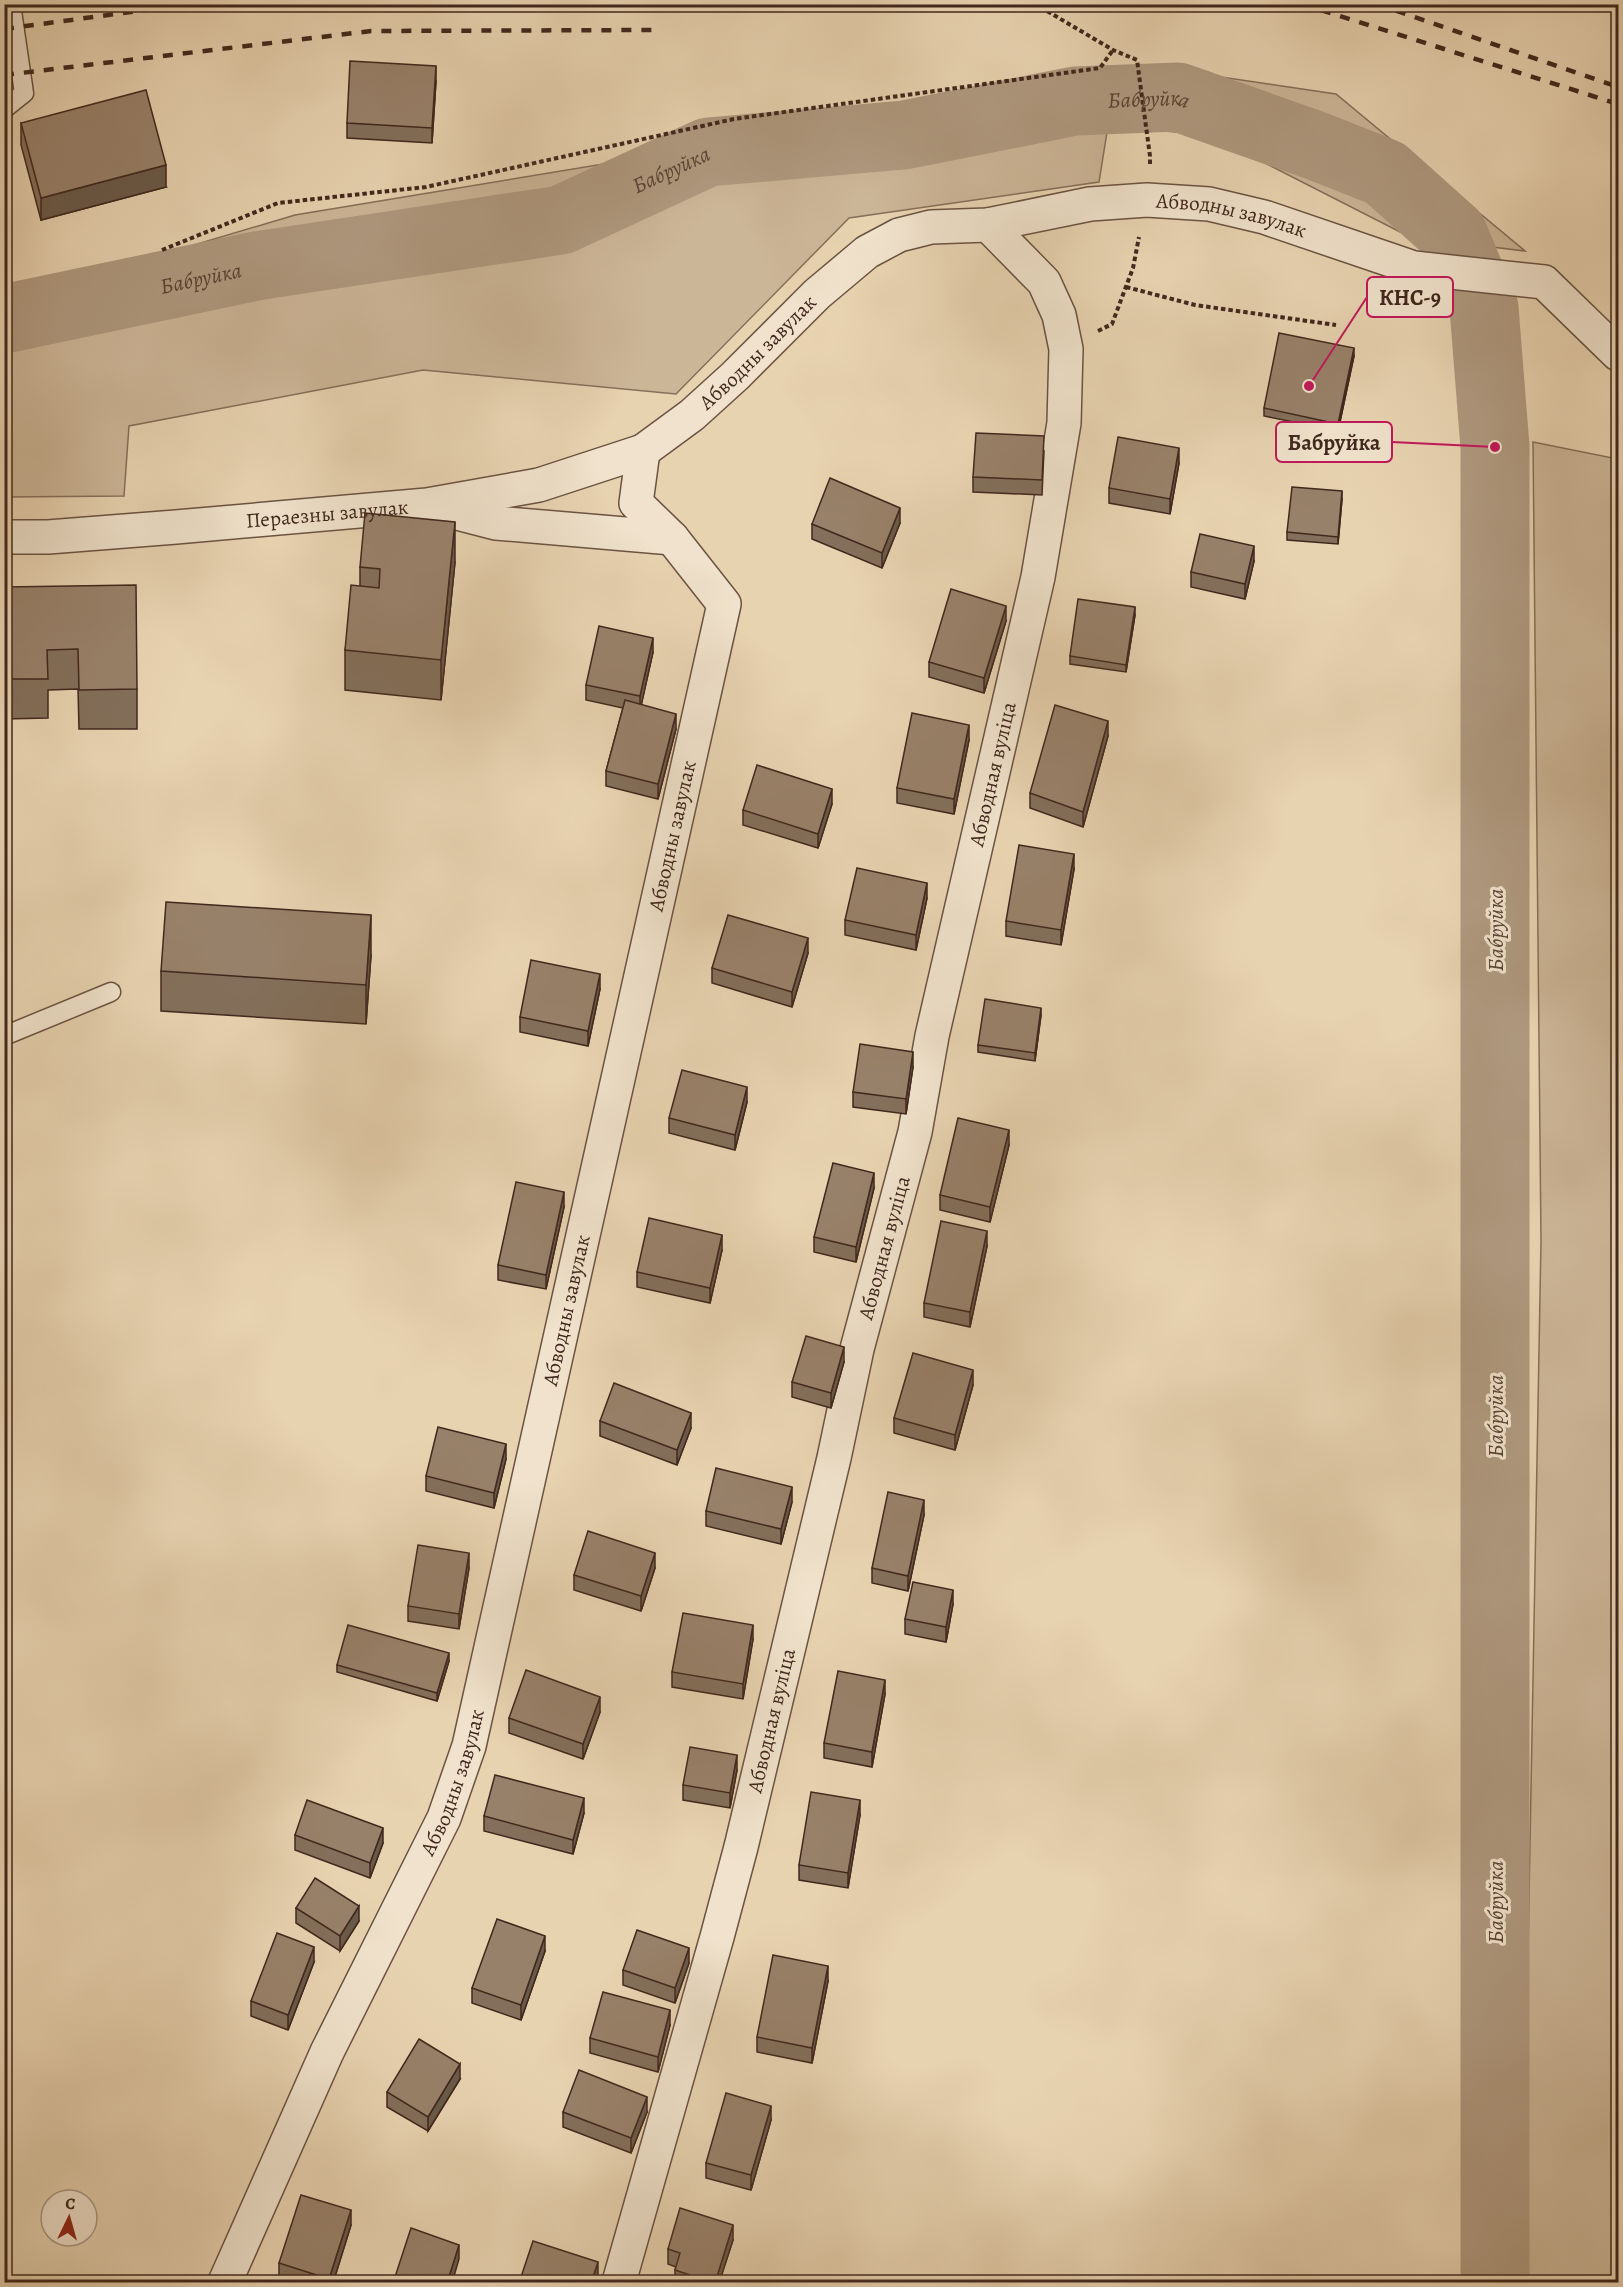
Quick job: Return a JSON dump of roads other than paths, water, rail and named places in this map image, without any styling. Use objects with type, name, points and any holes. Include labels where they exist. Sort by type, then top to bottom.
[{"type":"street","name":"Абводны завулак","points":[[225,2283],[327,2052],[444,1818],[469,1746],[724,604],[672,538],[636,503],[643,452],[692,415],[817,294],[867,252],[899,235],[931,227],[988,225],[1090,204],[1147,200],[1209,204],[1264,217],[1414,268],[1544,282],[1618,354]]},
{"type":"street","name":"Абводная вуліца","points":[[619,2283],[741,1847],[834,1458],[856,1349],[915,1132],[932,1036],[1038,577],[1064,423],[1066,349],[1059,315],[1044,282],[988,225]]},
{"type":"street","name":"Пераезны завулак","points":[[4,537],[106,532],[427,505],[539,485],[643,452]]},
{"type":"street","points":[[427,505],[496,523],[672,538]]},
{"type":"lane","points":[[4,109],[24,93],[10,4]]},
{"type":"lane","points":[[4,1036],[111,992]]},
{"type":"waterway","name":"Бабруйка","points":[[4,319],[256,266],[561,220],[708,152],[904,135],[1075,101],[1178,97],[1314,145],[1385,173],[1453,234],[1484,308],[1495,447],[1495,2282]]},
{"type":"railway","points":[[4,29],[190,4]]},
{"type":"railway","points":[[1302,4],[1618,104]]},
{"type":"railway","points":[[1377,4],[1618,87]]},
{"type":"railway","points":[[4,75],[371,31],[653,30]]},
{"type":"place","name":"КНС-9","points":[[1309,386]]},
{"type":"place","name":"Бабруйка","points":[[1495,447]]}]
